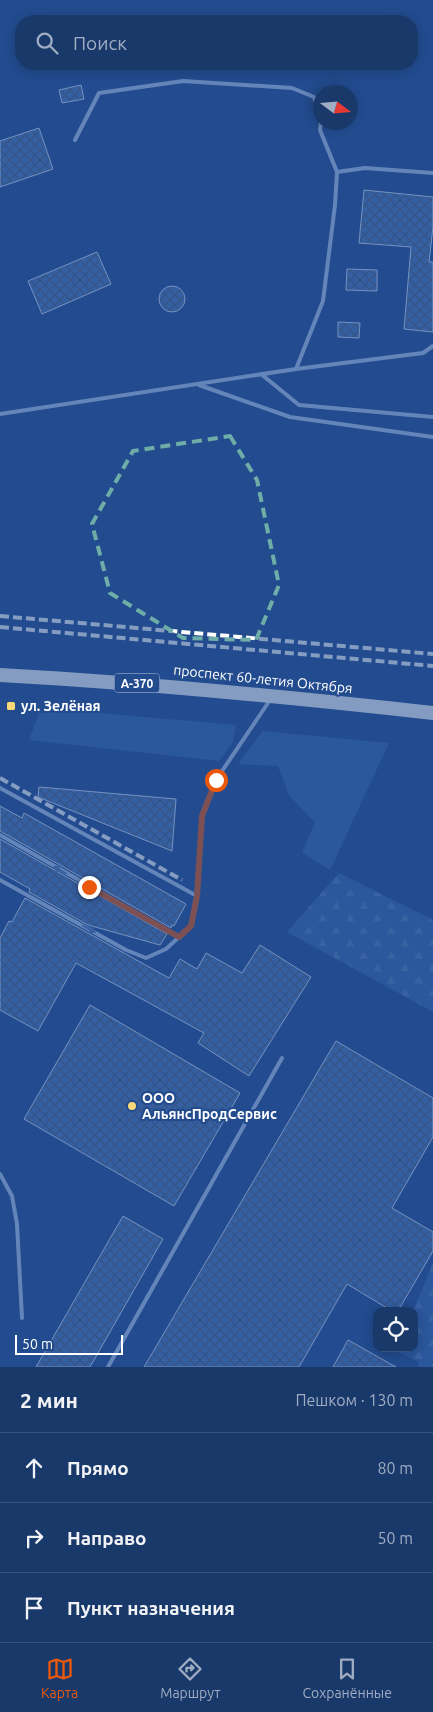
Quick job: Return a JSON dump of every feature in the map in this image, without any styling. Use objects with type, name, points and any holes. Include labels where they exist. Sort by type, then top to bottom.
[{"type":"highway","name":"проспект 60-летия Октября","points":[[0,675],[133,683],[433,712]]},
{"type":"lane","points":[[75,140],[99,93],[183,81],[292,88],[313,97]]},
{"type":"lane","points":[[296,369],[323,301],[335,205],[337,172],[320,130]]},
{"type":"lane","points":[[337,172],[365,168],[433,173]]},
{"type":"lane","points":[[0,414],[261,374],[423,353],[433,346]]},
{"type":"lane","points":[[261,374],[299,405],[433,417]]},
{"type":"lane","points":[[197,384],[290,417],[433,436]]},
{"type":"lane","points":[[0,880],[126,950],[146,958],[166,949],[191,926],[197,896],[202,816],[216,780],[274,696]]},
{"type":"lane","points":[[0,788],[197,896]]},
{"type":"lane","points":[[0,835],[179,937]]},
{"type":"lane","points":[[108,1367],[282,1058]]},
{"type":"lane","points":[[0,1174],[12,1196],[16,1224],[22,1318]]},
{"type":"highlighted area","points":[[230,436],[257,480],[279,585],[256,640],[183,638],[110,593],[92,524],[133,451]]},
{"type":"green space","points":[[75,711],[236,725],[233,742],[219,761],[29,740],[39,713]]},
{"type":"green space","points":[[263,731],[389,743],[330,870],[302,852],[315,823],[289,795],[278,766],[238,764]]},
{"type":"green space","points":[[339,873],[433,920],[433,1012],[287,932]]},
{"type":"green space","points":[[433,1263],[433,1367],[417,1367],[419,1362],[397,1352],[418,1352],[418,1307],[415,1307]]},
{"type":"building","points":[[81,85],[84,99],[62,103],[59,90]]},
{"type":"building","points":[[39,128],[53,169],[0,187],[0,141]]},
{"type":"building","points":[[364,190],[433,197],[433,227],[429,262],[433,262],[433,332],[404,329],[411,247],[359,243]]},
{"type":"building","points":[[97,252],[111,284],[42,314],[28,281]]},
{"type":"building","points":[[347,269],[377,270],[377,291],[346,290]]},
{"type":"building","points":[[172,286],[181,290],[185,299],[181,308],[172,312],[163,308],[159,299],[163,290]]},
{"type":"building","points":[[338,322],[360,323],[359,338],[338,337]]},
{"type":"building","points":[[39,787],[176,799],[172,851],[38,797]]},
{"type":"building","points":[[0,806],[22,818],[24,813],[186,904],[174,926],[172,925],[171,928],[0,831]]},
{"type":"building","points":[[0,839],[167,934],[160,945],[88,925],[29,892],[30,889],[0,872]]},
{"type":"building","points":[[25,898],[169,978],[180,959],[197,969],[206,953],[242,973],[260,945],[311,977],[249,1076],[198,1043],[204,1033],[76,963],[38,1031],[0,1010],[0,938],[9,921],[12,922]]},
{"type":"building","name":"ООО АльянсПродСервис","points":[[90,1005],[240,1093],[174,1206],[24,1119]]},
{"type":"building","points":[[336,1041],[433,1098],[433,1137],[392,1208],[433,1232],[433,1251],[400,1307],[385,1307],[347,1284],[299,1367],[144,1367]]},
{"type":"building","points":[[123,1216],[163,1239],[90,1367],[36,1367]]},
{"type":"building","points":[[348,1340],[396,1367],[333,1367]]},
{"type":"railway","points":[[0,616],[433,654]]},
{"type":"railway","points":[[0,627],[433,666]]},
{"type":"railway","points":[[0,778],[182,880]]},
{"type":"place","name":"ул. Зелёная","points":[[11,706]]},
{"type":"place","name":"ООО АльянсПродСервис","points":[[132,1106]]},
{"type":"route","points":[[89,887],[179,937],[191,926],[197,896],[202,816],[216,780]]}]
